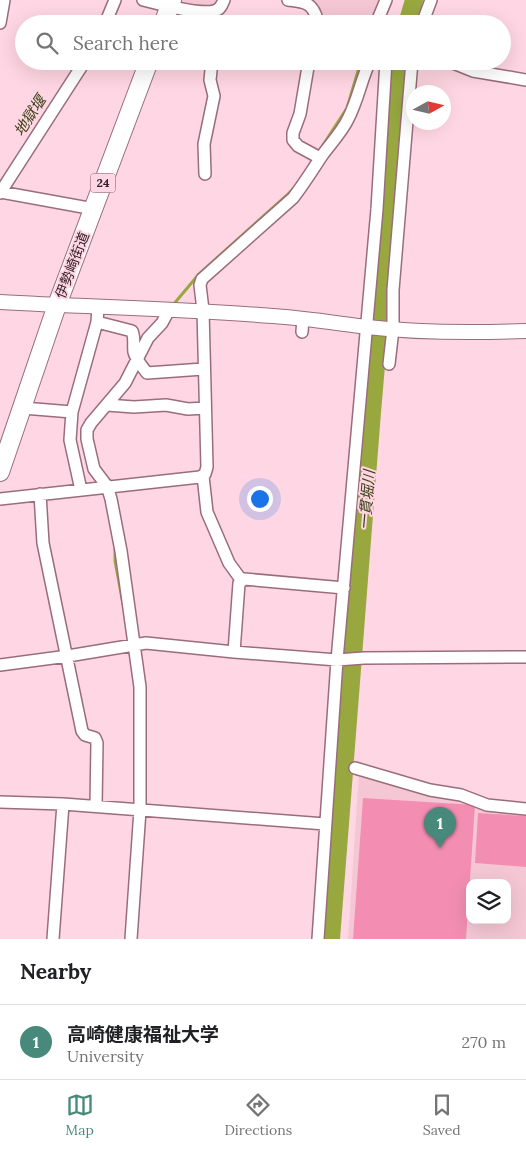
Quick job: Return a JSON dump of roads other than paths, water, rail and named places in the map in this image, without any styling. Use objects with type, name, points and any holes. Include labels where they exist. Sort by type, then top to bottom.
[{"type":"main road","name":"伊勢崎街道","points":[[0,472],[56,305],[146,70]]},
{"type":"street","points":[[0,23],[4,0]]},
{"type":"street","points":[[109,15],[115,0]]},
{"type":"street","points":[[143,0],[216,11],[224,0]]},
{"type":"street","points":[[288,0],[309,4],[316,15]]},
{"type":"street","points":[[380,15],[386,0]]},
{"type":"street","points":[[425,15],[431,0]]},
{"type":"street","points":[[79,70],[0,193],[94,209]]},
{"type":"street","points":[[205,174],[204,144],[214,96],[210,80],[211,70]]},
{"type":"street","points":[[307,70],[300,114],[293,133],[293,140],[298,146],[320,158]]},
{"type":"street","points":[[242,581],[229,563],[207,512],[203,476],[207,467],[203,369],[203,310],[200,285],[202,279],[293,198],[347,122],[354,108],[366,70]]},
{"type":"street","points":[[318,939],[325,824],[344,588],[377,208],[385,70]]},
{"type":"street","points":[[389,364],[393,290],[411,70]]},
{"type":"street","points":[[468,70],[526,80]]},
{"type":"street","points":[[0,302],[98,308],[203,310],[303,325],[457,333],[526,331]]},
{"type":"street","points":[[81,490],[70,440],[72,412],[97,322],[98,308]]},
{"type":"street","points":[[131,939],[140,810],[141,709],[135,646],[121,551],[108,488],[94,469],[86,439],[87,430],[91,423],[125,383],[148,338],[162,323],[169,310]]},
{"type":"street","points":[[97,322],[132,331],[137,360],[147,372],[203,369]]},
{"type":"street","points":[[107,405],[134,407],[166,405],[188,410],[205,408]]},
{"type":"street","points":[[23,408],[72,412]]},
{"type":"street","points":[[0,499],[203,476]]},
{"type":"street","points":[[40,494],[43,543],[68,656],[82,731],[86,735],[96,738],[97,743],[96,806]]},
{"type":"street","points":[[234,652],[239,583],[242,581],[344,588]]},
{"type":"street","points":[[0,665],[146,643],[339,660],[362,658],[526,657]]},
{"type":"street","points":[[355,768],[430,790],[462,795],[487,805],[526,809]]},
{"type":"street","points":[[0,802],[96,806],[325,824]]},
{"type":"street","points":[[52,939],[63,804]]},
{"type":"waterway","name":"一貫堀川","points":[[410,15],[414,0]]},
{"type":"waterway","points":[[323,145],[347,108],[358,70]]},
{"type":"waterway","name":"一貫堀川","points":[[331,939],[372,412],[401,70]]},
{"type":"waterway","points":[[173,305],[199,274],[294,188]]},
{"type":"waterway","points":[[115,548],[115,561],[123,604]]},
{"type":"place","name":"高崎健康福祉大学","points":[[440,848]]},
{"type":"water label","name":"地獄堰","points":[[30,116]]}]
